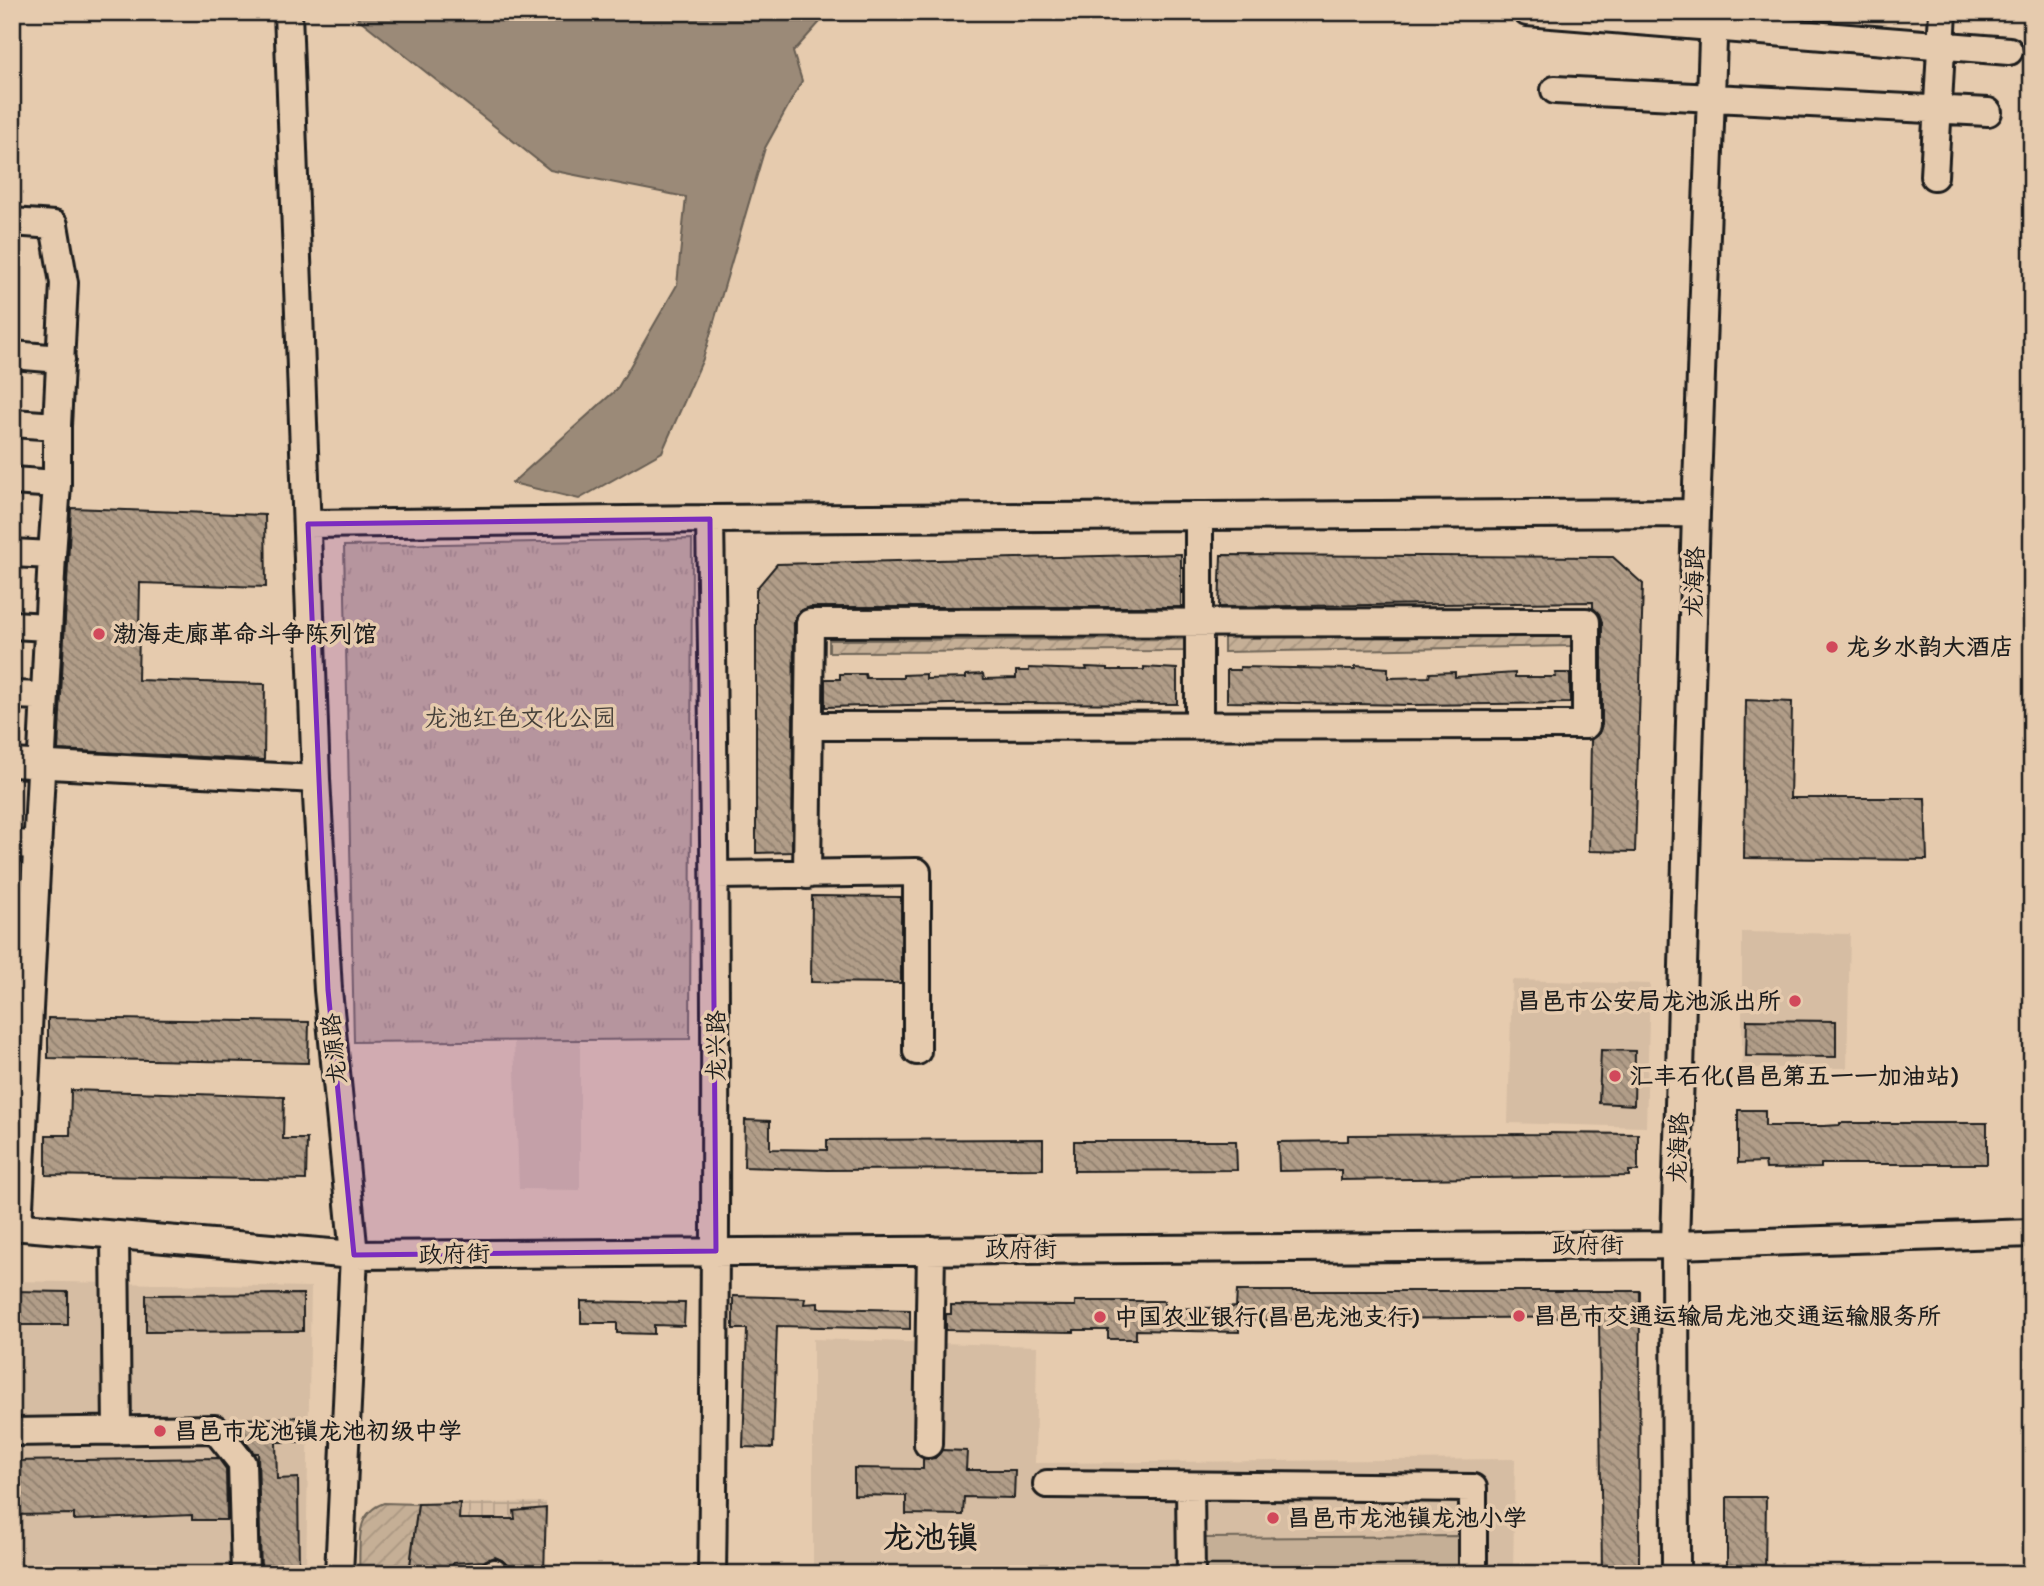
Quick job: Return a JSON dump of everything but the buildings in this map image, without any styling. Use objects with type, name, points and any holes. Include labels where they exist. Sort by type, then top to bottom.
[{"type":"street","name":"龙源路","points":[[288,12],[316,779],[328,990],[354,1255],[339,1574]]},
{"type":"street","points":[[1527,12],[1713,19],[2009,51]]},
{"type":"street","points":[[1934,176],[1942,12]]},
{"type":"street","name":"龙海路","points":[[1676,1574],[1675,1245],[1713,19]]},
{"type":"street","points":[[1555,90],[1989,113]]},
{"type":"street","points":[[12,222],[54,225],[64,283],[57,484],[42,765],[25,844],[15,1227]]},
{"type":"street","points":[[12,355],[61,359]]},
{"type":"street","points":[[12,423],[57,426]]},
{"type":"street","points":[[12,481],[57,484]]},
{"type":"street","points":[[308,524],[1696,513]]},
{"type":"street","points":[[1199,516],[1199,726]]},
{"type":"street","name":"龙兴路","points":[[710,519],[716,875],[716,1251],[712,1574]]},
{"type":"street","points":[[12,553],[52,555]]},
{"type":"street","points":[[807,875],[810,623],[1586,622],[1586,726],[810,726]]},
{"type":"street","points":[[12,625],[48,627]]},
{"type":"street","points":[[12,695],[45,696]]},
{"type":"street","points":[[12,763],[316,779]]},
{"type":"street","points":[[716,875],[918,872],[917,1051]]},
{"type":"street","name":"政府街","points":[[15,1227],[354,1255],[1675,1245],[2032,1233]]},
{"type":"street","points":[[115,1235],[117,1431]]},
{"type":"street","points":[[928,1444],[931,1250]]},
{"type":"street","points":[[12,1432],[215,1429],[242,1463],[245,1574]]},
{"type":"street","points":[[1047,1484],[1473,1488],[1473,1574]]},
{"type":"street","points":[[1190,1486],[1191,1574]]},
{"type":"highlighted area","points":[[710,519],[716,1251],[354,1255],[328,990],[308,524]]},
{"type":"shaded area","points":[[350,12],[829,12],[793,52],[802,81],[765,148],[703,359],[662,452],[579,499],[512,483],[617,389],[677,285],[686,197],[550,170]]},
{"type":"shaded area","name":"昌邑市公安局龙池派出所","points":[[1742,932],[1850,934],[1847,1068],[1742,1068]]},
{"type":"shaded area","points":[[1512,980],[1650,984],[1646,1127],[1508,1123]]},
{"type":"shaded area","points":[[580,1040],[580,1190],[519,1189],[514,1041]]},
{"type":"shaded area","name":"昌邑市龙池镇龙池初级中学","points":[[12,1281],[311,1287],[306,1574],[12,1574]]},
{"type":"shaded area","points":[[813,1339],[1037,1346],[1035,1463],[1515,1459],[1513,1574],[813,1574]]},
{"type":"shaded area","points":[[546,1502],[544,1574],[409,1574],[418,1504]]},
{"type":"green space","name":"龙池红色文化公园","points":[[692,539],[690,1039],[354,1042],[344,546]]},
{"type":"green space","points":[[1572,631],[1572,646],[1224,652],[1224,637]]},
{"type":"green space","points":[[1189,639],[1189,651],[829,652],[829,640]]},
{"type":"green space","points":[[384,1503],[418,1504],[409,1574],[359,1574],[363,1523],[374,1508]]},
{"type":"green space","points":[[1458,1536],[1458,1574],[1205,1574],[1204,1538]]},
{"type":"place","name":"渤海走廊革命斗争陈列馆","points":[[99,634]]},
{"type":"place","name":"龙乡水韵大酒店","points":[[1832,647]]},
{"type":"place","name":"昌邑市公安局龙池派出所","points":[[1795,1001]]},
{"type":"place","name":"汇丰石化(昌邑第五一一加油站)","points":[[1615,1076]]},
{"type":"place","name":"昌邑市交通运输局龙池交通运输服务所","points":[[1519,1316]]},
{"type":"place","name":"中国农业银行(昌邑龙池支行)","points":[[1100,1317]]},
{"type":"place","name":"昌邑市龙池镇龙池初级中学","points":[[160,1431]]},
{"type":"place","name":"昌邑市龙池镇龙池小学","points":[[1273,1518]]},
{"type":"district","name":"龙池镇","points":[[930,1537]]}]
